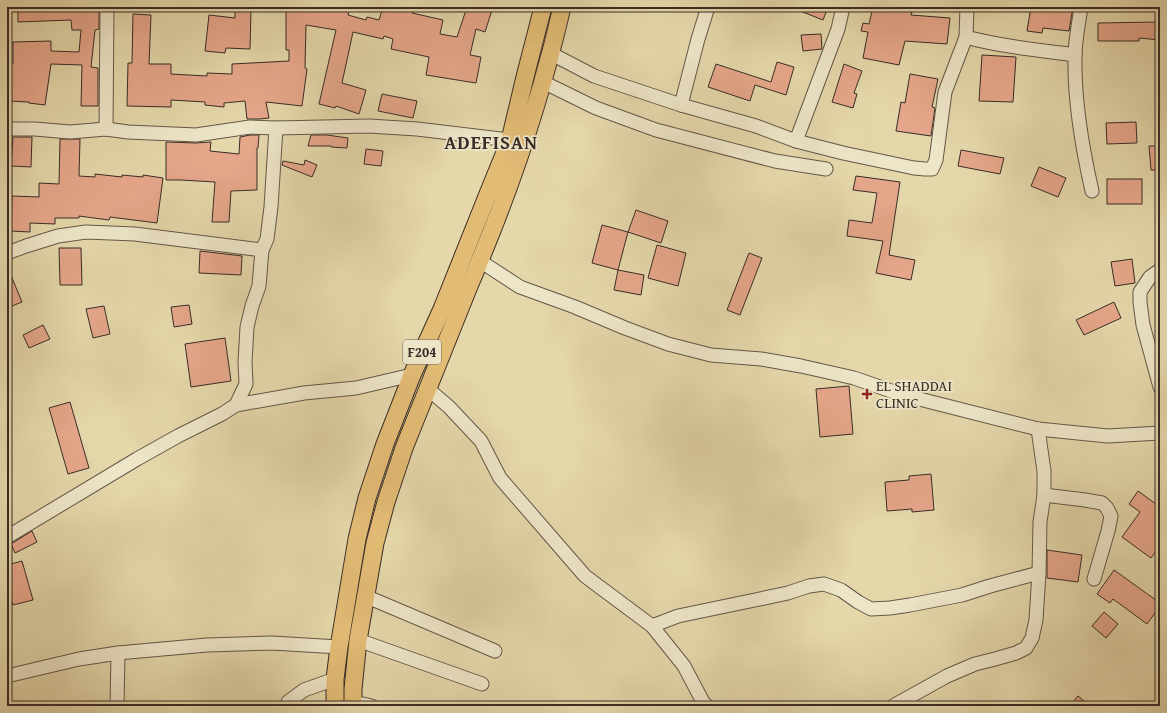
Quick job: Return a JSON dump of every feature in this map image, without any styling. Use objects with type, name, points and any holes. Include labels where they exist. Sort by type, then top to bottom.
[{"type":"main road","name":"F204","points":[[335,706],[335,679],[339,647],[357,539],[367,498],[385,444],[412,375],[442,308],[510,140],[524,77],[543,7]]},
{"type":"main road","name":"F204","points":[[353,704],[358,640],[365,596],[375,543],[386,502],[404,448],[480,260],[519,157],[543,82],[562,7]]},
{"type":"street","points":[[106,129],[111,7]]},
{"type":"street","points":[[680,105],[708,7]]},
{"type":"street","points":[[796,141],[838,29],[843,7]]},
{"type":"street","points":[[550,53],[594,76],[680,105],[756,126],[796,141],[843,154],[914,168],[932,169],[936,160],[945,92],[966,37],[967,7]]},
{"type":"street","points":[[1081,7],[1075,55],[1076,89],[1082,144],[1092,191]]},
{"type":"street","points":[[966,37],[982,42],[1018,48],[1075,55]]},
{"type":"street","points":[[543,82],[596,108],[656,130],[775,161],[826,169]]},
{"type":"street","points":[[7,129],[34,129],[70,132],[106,129],[128,132],[196,135],[250,127],[276,128],[369,126],[417,129],[510,140]]},
{"type":"street","points":[[236,405],[246,384],[245,362],[247,328],[252,306],[259,286],[262,250],[266,239],[271,207],[276,128]]},
{"type":"street","points":[[7,253],[58,236],[86,232],[135,234],[262,250]]},
{"type":"street","points":[[480,260],[520,287],[668,344],[711,355],[761,359],[854,378],[918,398],[1038,429],[1108,436],[1160,434]]},
{"type":"street","points":[[1160,270],[1150,277],[1140,292],[1140,302],[1143,325],[1160,387]]},
{"type":"street","points":[[7,537],[137,459],[236,405],[304,393],[356,388],[412,375]]},
{"type":"street","points":[[428,389],[449,407],[481,441],[500,478],[585,576],[652,626],[684,666],[703,705]]},
{"type":"street","points":[[893,706],[947,676],[975,664],[1016,653],[1026,648],[1032,638],[1036,620],[1040,522],[1044,495],[1044,471],[1038,429]]},
{"type":"street","points":[[1044,495],[1102,503],[1107,508],[1111,516],[1094,579]]},
{"type":"street","points":[[652,626],[678,616],[768,597],[809,586],[824,584],[841,590],[871,609],[890,608],[962,595],[1039,573]]},
{"type":"street","points":[[365,596],[494,651]]},
{"type":"street","points":[[358,640],[482,684]]},
{"type":"street","points":[[7,676],[79,659],[207,645],[272,643],[339,647]]},
{"type":"street","points":[[117,706],[118,654]]},
{"type":"street","points":[[286,706],[288,702],[304,690],[335,679]]},
{"type":"street","points":[[353,704],[372,706]]},
{"type":"building","points":[[18,7],[60,7],[60,10],[99,10],[99,29],[95,30],[91,67],[98,68],[98,106],[81,106],[82,65],[51,64],[45,105],[29,102],[7,101],[7,63],[13,63],[13,42],[51,41],[51,51],[79,52],[81,30],[72,30],[71,20],[18,22]]},
{"type":"building","points":[[286,7],[324,7],[339,9],[339,7],[350,7],[348,15],[366,20],[367,17],[379,20],[383,7],[414,7],[412,13],[443,20],[440,34],[457,37],[467,7],[493,7],[485,32],[476,29],[470,55],[481,57],[476,83],[426,75],[429,57],[391,49],[393,39],[384,36],[383,39],[353,32],[342,83],[366,90],[359,114],[336,106],[335,108],[319,104],[336,30],[306,25],[305,68],[307,69],[302,106],[266,102],[269,118],[247,119],[245,101],[224,103],[224,107],[205,105],[205,102],[171,100],[171,107],[127,106],[128,63],[132,63],[133,14],[151,15],[149,64],[171,64],[171,74],[207,76],[207,73],[232,74],[232,64],[289,61],[289,50],[286,50]]},
{"type":"building","points":[[790,7],[828,7],[823,20]]},
{"type":"building","points":[[873,7],[884,7],[912,12],[911,15],[950,18],[947,44],[905,41],[899,65],[863,58],[868,32],[861,31],[863,23],[869,24]]},
{"type":"building","points":[[1031,7],[1073,7],[1069,31],[1043,28],[1042,33],[1027,31]]},
{"type":"building","points":[[235,10],[251,10],[250,49],[226,48],[225,53],[205,51],[209,15],[235,18]]},
{"type":"building","points":[[1160,22],[1160,40],[1139,38],[1139,41],[1098,41],[1098,23]]},
{"type":"building","points":[[821,34],[822,49],[803,51],[801,35]]},
{"type":"building","points":[[982,55],[1016,57],[1013,102],[979,101]]},
{"type":"building","points":[[777,62],[794,67],[786,95],[755,85],[750,101],[708,87],[716,64],[771,82]]},
{"type":"building","points":[[844,64],[862,71],[854,93],[857,94],[853,108],[832,102]]},
{"type":"building","points":[[910,74],[938,79],[932,107],[935,108],[931,136],[896,131],[901,102],[905,103]]},
{"type":"building","points":[[382,94],[417,101],[413,118],[378,111]]},
{"type":"building","points":[[1136,122],[1137,143],[1107,144],[1106,123]]},
{"type":"building","points":[[259,135],[257,148],[257,190],[231,191],[229,222],[212,222],[215,182],[166,180],[166,142],[211,142],[210,151],[239,154],[240,137]]},
{"type":"building","points":[[311,135],[327,135],[348,138],[347,148],[308,146]]},
{"type":"building","points":[[13,137],[32,137],[31,167],[11,166]]},
{"type":"building","points":[[60,139],[80,139],[79,176],[95,177],[95,174],[122,177],[122,175],[143,177],[143,175],[163,178],[157,223],[110,217],[109,220],[79,216],[79,218],[55,218],[55,224],[30,223],[30,232],[11,231],[12,196],[39,197],[39,183],[59,184]]},
{"type":"building","points":[[1149,146],[1160,146],[1160,170],[1151,170]]},
{"type":"building","points":[[366,149],[383,151],[381,166],[364,164]]},
{"type":"building","points":[[961,150],[1004,158],[1000,174],[958,166]]},
{"type":"building","points":[[305,160],[317,165],[312,177],[282,165],[283,161],[304,165]]},
{"type":"building","points":[[1039,167],[1066,178],[1058,197],[1031,186]]},
{"type":"building","points":[[856,176],[900,182],[889,255],[915,260],[911,280],[876,273],[883,241],[847,236],[849,220],[872,223],[877,193],[853,190]]},
{"type":"building","points":[[1107,179],[1142,179],[1142,204],[1107,204]]},
{"type":"building","points":[[636,210],[668,221],[661,243],[628,232]]},
{"type":"building","points":[[602,225],[628,232],[618,270],[592,263]]},
{"type":"building","points":[[657,245],[686,253],[678,286],[648,278]]},
{"type":"building","points":[[59,248],[81,248],[82,285],[60,285]]},
{"type":"building","points":[[200,251],[242,256],[241,275],[199,273]]},
{"type":"building","points":[[749,253],[762,258],[740,315],[727,310]]},
{"type":"building","points":[[1132,259],[1135,283],[1115,286],[1111,262]]},
{"type":"building","points":[[7,266],[22,302],[7,308]]},
{"type":"building","points":[[618,270],[644,275],[641,295],[614,290]]},
{"type":"building","points":[[1114,302],[1121,318],[1084,335],[1076,320]]},
{"type":"building","points":[[189,305],[192,324],[174,327],[171,307]]},
{"type":"building","points":[[104,306],[110,334],[93,338],[86,309]]},
{"type":"building","points":[[43,325],[50,339],[29,348],[23,335]]},
{"type":"building","points":[[225,338],[231,381],[191,387],[185,344]]},
{"type":"building","points":[[849,386],[853,434],[820,437],[816,389]]},
{"type":"building","points":[[70,402],[89,468],[68,474],[49,408]]},
{"type":"building","points":[[931,474],[934,510],[912,512],[912,509],[887,511],[885,482],[909,480],[909,476]]},
{"type":"building","points":[[1138,491],[1160,507],[1160,526],[1156,532],[1160,535],[1160,546],[1151,558],[1122,537],[1140,512],[1129,504]]},
{"type":"building","points":[[32,531],[37,542],[15,553],[11,544]]},
{"type":"building","points":[[1047,550],[1082,555],[1078,582],[1047,578]]},
{"type":"building","points":[[22,561],[33,600],[13,605],[7,585],[7,565]]},
{"type":"building","points":[[1114,570],[1160,603],[1160,606],[1147,624],[1113,599],[1110,603],[1097,594]]},
{"type":"building","points":[[1104,612],[1118,624],[1106,638],[1092,626]]},
{"type":"building","points":[[1078,696],[1090,706],[1070,706]]},
{"type":"place","name":"EL SHADDAI CLINIC","points":[[867,394]]},
{"type":"district","name":"ADEFISAN","points":[[491,142]]}]
